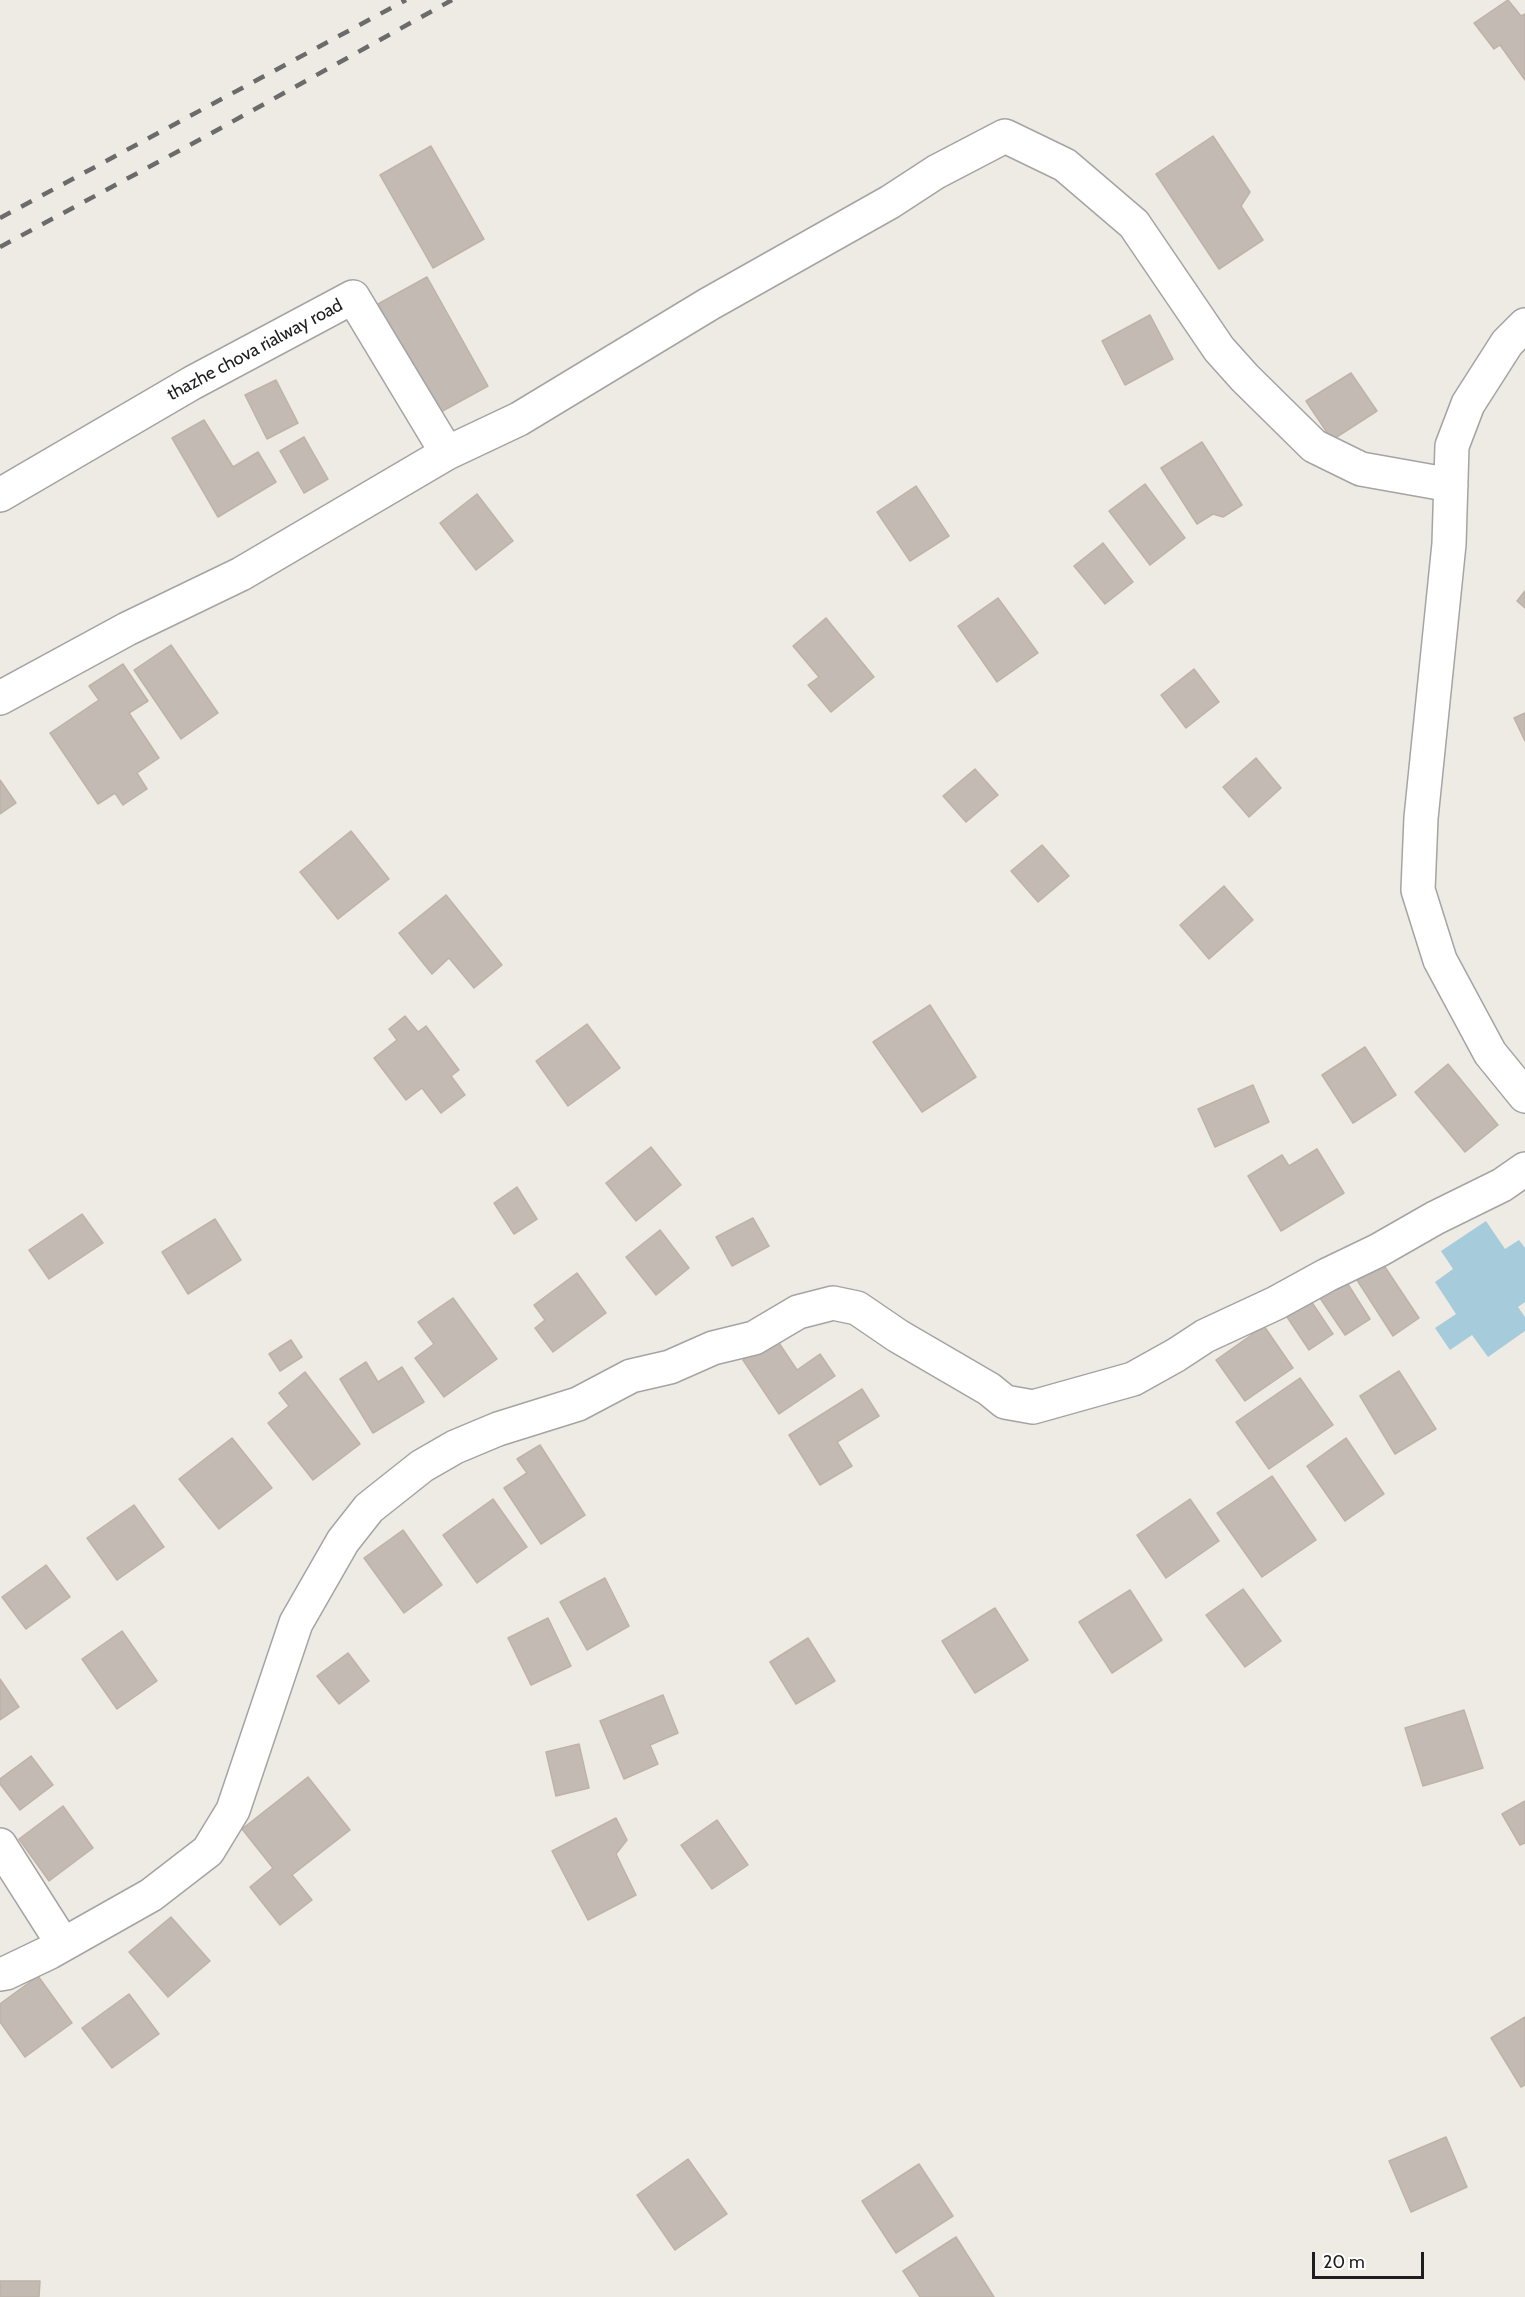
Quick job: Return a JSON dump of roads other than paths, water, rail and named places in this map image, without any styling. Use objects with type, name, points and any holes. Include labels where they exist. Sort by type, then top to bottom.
[{"type":"street","points":[[0,698],[128,629],[241,574],[447,453],[519,418],[709,304],[890,202],[936,172],[1005,136],[1065,165],[1134,224],[1219,348],[1245,378],[1314,446],[1361,469],[1451,486]]},
{"type":"street","name":"thazhe chova rialway road","points":[[0,495],[192,383],[353,297],[447,453]]},
{"type":"street","points":[[1525,325],[1507,344],[1468,404],[1452,446],[1449,544],[1421,818],[1418,890],[1440,960],[1490,1053],[1525,1096]]},
{"type":"street","points":[[0,1974],[63,1944],[151,1894],[208,1851],[233,1810],[296,1623],[343,1541],[369,1508],[422,1466],[455,1448],[498,1429],[578,1404],[632,1376],[670,1367],[713,1348],[754,1338],[798,1312],[833,1303],[857,1308],[898,1336],[989,1389],[1005,1402],[1033,1407],[1133,1379],[1176,1356],[1205,1336],[1276,1303],[1326,1275],[1379,1250],[1435,1218],[1502,1185],[1525,1169]]},
{"type":"street","points":[[0,1845],[63,1944]]},
{"type":"water","points":[[1486,1221],[1505,1249],[1519,1240],[1525,1248],[1525,1302],[1518,1307],[1525,1317],[1525,1331],[1488,1357],[1472,1335],[1450,1350],[1435,1328],[1456,1314],[1435,1282],[1453,1269],[1441,1251]]},
{"type":"railway","points":[[0,218],[406,0]]},
{"type":"railway","points":[[0,247],[452,0]]}]
